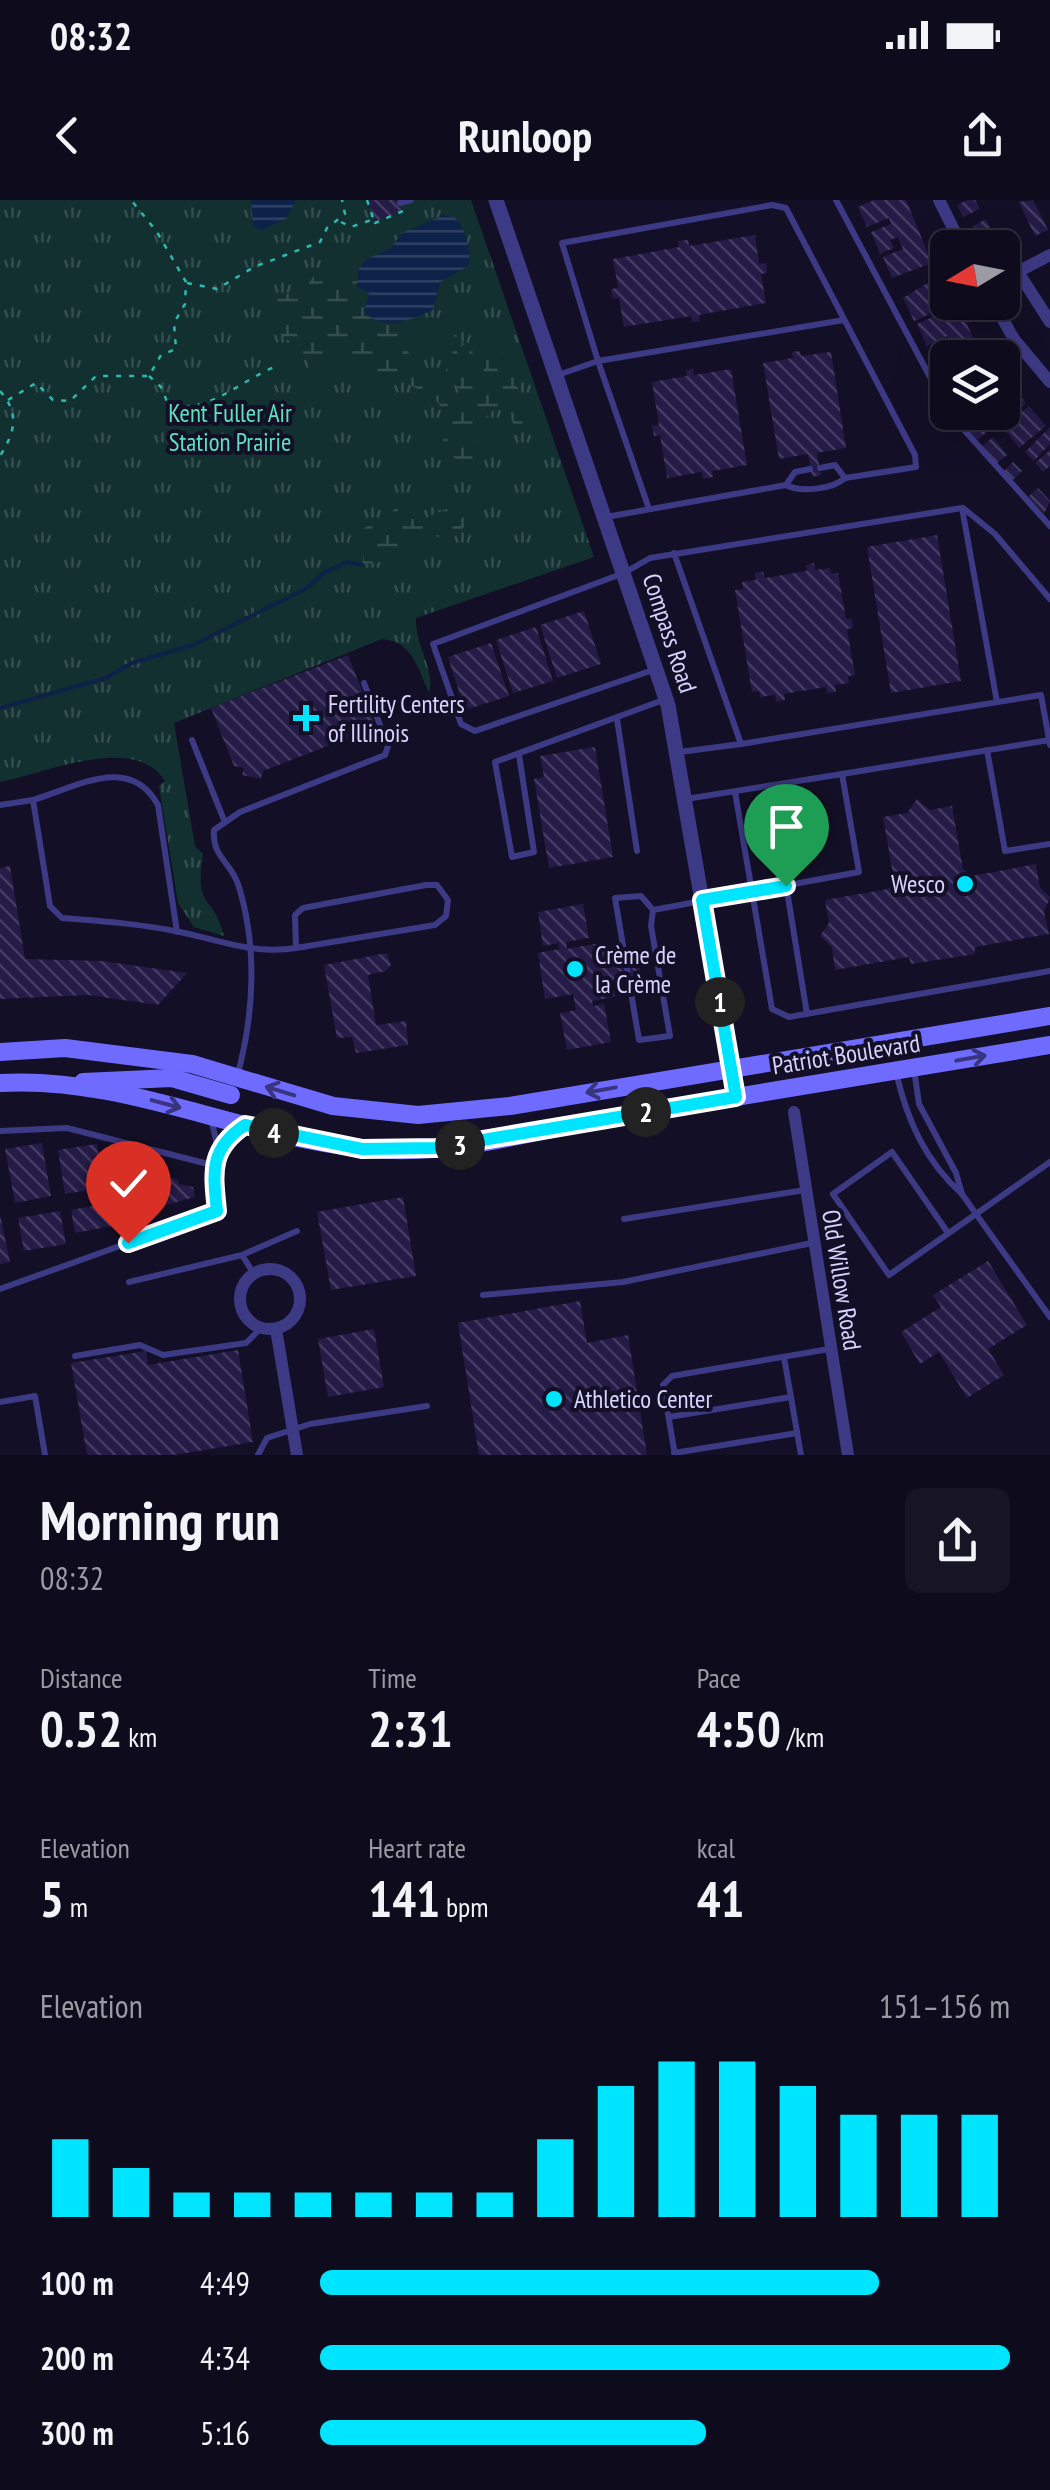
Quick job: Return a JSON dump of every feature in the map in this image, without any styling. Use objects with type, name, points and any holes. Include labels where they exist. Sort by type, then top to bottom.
[{"type":"main road","name":"Patriot Boulevard","points":[[0,1052],[64,1048],[192,1064],[234,1087],[333,1106],[418,1115],[510,1106],[1050,1016]]},
{"type":"main road","name":"Patriot Boulevard","points":[[0,1083],[53,1084],[140,1098],[362,1149],[436,1148],[1050,1044]]},
{"type":"main road","points":[[53,1084],[172,1078],[234,1087],[245,1125]]},
{"type":"street","name":"Compass Road","points":[[496,200],[666,699],[736,1097]]},
{"type":"street","points":[[942,201],[956,230]]},
{"type":"street","points":[[1020,271],[1050,256]]},
{"type":"street","points":[[1020,275],[1050,322]]},
{"type":"street","points":[[1003,320],[1050,382]]},
{"type":"street","name":"Old Willow Road","points":[[794,1112],[848,1455]]},
{"type":"street","points":[[282,1271],[296,1284],[298,1312],[269,1328],[246,1317],[240,1298],[254,1274],[282,1271]]},
{"type":"street","points":[[269,1328],[297,1455]]},
{"type":"lane","points":[[400,203],[411,200]]},
{"type":"lane","points":[[836,200],[930,380]]},
{"type":"lane","points":[[605,518],[786,485],[802,490],[840,484],[846,478],[916,467],[914,455],[786,208],[772,205],[562,243],[649,509]]},
{"type":"lane","points":[[556,375],[598,361],[844,320]]},
{"type":"lane","points":[[964,430],[1050,526]]},
{"type":"lane","points":[[786,485],[795,472],[835,465],[846,478]]},
{"type":"lane","points":[[962,508],[997,702]]},
{"type":"lane","points":[[657,668],[475,732],[461,724],[433,644],[624,573],[650,558],[962,508],[995,534],[1050,599]]},
{"type":"lane","points":[[674,554],[741,744]]},
{"type":"lane","points":[[234,1087],[248,1033],[253,981],[237,881],[213,847],[214,830],[224,820],[385,755],[388,746],[364,683]]},
{"type":"lane","points":[[677,752],[1050,693]]},
{"type":"lane","points":[[685,800],[1050,742],[1040,695]]},
{"type":"lane","points":[[520,755],[534,852],[512,857],[495,762],[666,699]]},
{"type":"lane","points":[[616,718],[638,851]]},
{"type":"lane","points":[[192,740],[224,820]]},
{"type":"lane","points":[[988,750],[1005,851],[1050,844]]},
{"type":"lane","points":[[653,910],[858,872],[842,774]]},
{"type":"lane","points":[[0,805],[33,800],[116,776],[137,778],[149,788],[158,805],[177,932]]},
{"type":"lane","points":[[770,786],[807,1014]]},
{"type":"lane","points":[[735,792],[772,1009],[789,1018],[1050,971]]},
{"type":"lane","points":[[33,800],[50,906],[62,918],[177,932],[248,950],[296,948],[435,925],[446,916],[448,900],[437,885],[426,885],[302,908],[295,915],[296,948]]},
{"type":"lane","points":[[641,896],[653,910],[652,926],[670,1036],[639,1040],[615,898],[641,896]]},
{"type":"lane","points":[[905,1070],[917,1138],[1050,1317]]},
{"type":"lane","points":[[905,1070],[956,1173],[962,1194]]},
{"type":"lane","points":[[211,1116],[218,1148]]},
{"type":"lane","points":[[0,1289],[217,1211],[212,1165],[218,1148],[245,1125]]},
{"type":"lane","points":[[0,1132],[67,1128],[212,1165]]},
{"type":"lane","points":[[948,1233],[892,1152],[833,1194],[889,1275],[1050,1162]]},
{"type":"lane","points":[[624,1218],[805,1190]]},
{"type":"lane","points":[[129,1282],[242,1255],[297,1231]]},
{"type":"lane","points":[[483,1295],[623,1282],[812,1243]]},
{"type":"lane","points":[[242,1255],[254,1274]]},
{"type":"lane","points":[[76,1356],[140,1346],[163,1355],[246,1344],[269,1328]]},
{"type":"lane","points":[[797,1433],[674,1454],[663,1386],[672,1376],[830,1348]]},
{"type":"lane","points":[[784,1356],[801,1455]]},
{"type":"lane","points":[[0,1402],[35,1396],[44,1455]]},
{"type":"lane","points":[[668,1417],[791,1397]]},
{"type":"lane","points":[[258,1455],[267,1438],[310,1424],[427,1406]]},
{"type":"path","points":[[131,200],[157,232],[186,282],[185,304],[174,323],[178,344],[160,355],[149,376]]},
{"type":"path","points":[[186,282],[217,288],[254,267],[320,242],[327,228],[346,214],[342,200]]},
{"type":"path","points":[[367,200],[375,224],[403,213],[400,203]]},
{"type":"path","points":[[340,221],[351,227],[374,219]]},
{"type":"path","points":[[8,400],[36,383],[54,400],[70,402],[96,376],[149,376],[161,387],[168,404],[192,406],[208,403],[276,366]]},
{"type":"path","points":[[0,391],[8,400],[14,430],[0,456]]},
{"type":"green space","name":"Kent Fuller Air Station Prairie","points":[[0,200],[471,200],[594,557],[416,618],[430,676],[429,693],[407,650],[382,639],[174,723],[195,846],[203,854],[203,894],[224,936],[194,927],[178,903],[159,786],[165,781],[151,767],[133,760],[88,760],[0,782]]},
{"type":"green space","points":[[317,271],[322,278],[358,271],[357,287],[370,293],[364,310],[412,320],[415,327],[408,352],[419,366],[420,379],[446,403],[459,399],[460,389],[447,374],[449,342],[456,336],[464,344],[457,352],[463,365],[471,349],[478,350],[473,372],[479,382],[484,372],[482,354],[500,348],[515,378],[526,425],[516,433],[507,404],[489,413],[476,434],[481,453],[477,463],[463,468],[443,444],[443,410],[435,399],[410,385],[400,371],[376,381],[362,376],[355,360],[339,347],[323,350],[325,367],[313,375],[302,350],[272,328],[281,321],[272,305],[277,297],[305,289]]},
{"type":"green space","points":[[451,507],[472,518],[449,543],[436,536],[403,546],[397,559],[362,565],[366,541],[363,529],[397,508],[407,519],[423,519]]},
{"type":"water","points":[[251,200],[296,200],[286,219],[262,230],[253,227]]},
{"type":"water","points":[[444,215],[456,218],[469,247],[469,260],[468,266],[440,282],[433,310],[389,323],[364,312],[369,293],[357,287],[358,271],[365,260],[390,249],[402,233]]},
{"type":"building","points":[[368,200],[398,200],[402,212],[375,221]]},
{"type":"building","points":[[874,200],[906,200],[930,264],[892,278],[883,257],[903,249],[898,237],[890,240],[894,248],[880,254],[871,232],[891,224],[889,218],[867,227],[858,207]]},
{"type":"building","points":[[975,200],[980,209],[963,217],[957,205]]},
{"type":"building","points":[[1033,200],[1048,230],[1035,236],[1019,202]]},
{"type":"building","points":[[986,219],[991,230],[975,230],[973,226]]},
{"type":"building","points":[[755,235],[759,264],[766,263],[767,273],[761,274],[766,303],[699,315],[700,321],[693,322],[691,316],[624,327],[619,298],[613,299],[611,289],[618,288],[613,259],[679,247],[678,241],[688,240],[689,246]]},
{"type":"building","points":[[930,282],[930,314],[914,321],[903,298]]},
{"type":"building","points":[[930,318],[965,320],[974,340],[950,340],[948,336],[930,340],[927,346],[917,324]]},
{"type":"building","points":[[800,351],[801,356],[831,352],[846,448],[817,453],[821,475],[812,477],[808,454],[779,459],[763,363],[793,358],[792,352]]},
{"type":"building","points":[[693,369],[694,375],[731,369],[747,465],[712,471],[713,477],[703,479],[702,472],[667,478],[660,435],[654,436],[652,426],[659,425],[652,382],[687,376],[686,370]]},
{"type":"building","points":[[1029,406],[1046,426],[1019,448],[1005,430],[1020,430],[1020,413]]},
{"type":"building","points":[[1050,427],[1050,444],[1034,461],[1025,452]]},
{"type":"building","points":[[985,430],[987,432],[977,440],[969,431]]},
{"type":"building","points":[[993,437],[1007,455],[997,463],[982,446]]},
{"type":"building","points":[[1050,450],[1050,466],[1043,472],[1035,463]]},
{"type":"building","points":[[1013,462],[1022,471],[1013,480],[1004,471]]},
{"type":"building","points":[[1038,488],[1050,501],[1044,514],[1028,497]]},
{"type":"building","points":[[937,535],[961,681],[891,693],[867,547]]},
{"type":"building","points":[[814,563],[815,570],[830,568],[831,574],[838,573],[846,619],[852,619],[853,628],[847,629],[855,675],[848,676],[849,683],[835,685],[836,692],[827,693],[826,687],[784,694],[785,700],[776,702],[775,695],[760,697],[759,691],[752,692],[735,590],[743,589],[742,582],[756,580],[755,573],[763,572],[765,578],[807,571],[806,565]]},
{"type":"building","points":[[584,611],[601,664],[557,678],[540,625]]},
{"type":"building","points":[[536,627],[553,681],[513,693],[496,640]]},
{"type":"building","points":[[491,643],[509,696],[465,710],[448,657]]},
{"type":"building","points":[[348,655],[376,727],[263,771],[261,779],[242,775],[244,768],[234,766],[211,708]]},
{"type":"building","points":[[595,747],[613,857],[549,868],[534,779],[544,777],[540,756]]},
{"type":"building","name":"Wesco","points":[[917,799],[930,810],[952,806],[963,869],[972,876],[1036,864],[1040,888],[1050,897],[1044,912],[1049,934],[975,947],[975,954],[911,964],[909,957],[835,970],[832,947],[820,936],[829,923],[825,900],[888,889],[894,880],[883,817],[907,813]]},
{"type":"building","points":[[10,866],[25,959],[101,961],[187,973],[158,1005],[88,995],[0,999],[0,868]]},
{"type":"building","name":"Crème de la Crème","points":[[583,904],[589,938],[566,942],[567,949],[605,942],[608,957],[637,952],[641,977],[612,982],[615,997],[592,1001],[593,1006],[604,1004],[611,1042],[567,1050],[560,1013],[576,1010],[573,994],[545,999],[538,953],[559,949],[558,943],[543,946],[538,912]]},
{"type":"building","points":[[387,953],[391,965],[386,971],[368,975],[376,1025],[406,1021],[408,1045],[356,1053],[352,1037],[337,1038],[324,965]]},
{"type":"building","points":[[42,1143],[51,1196],[15,1203],[5,1149]]},
{"type":"building","points":[[97,1144],[104,1188],[65,1194],[58,1150]]},
{"type":"building","points":[[117,1168],[178,1179],[179,1184],[193,1187],[195,1197],[124,1217],[114,1183]]},
{"type":"building","points":[[403,1197],[416,1276],[331,1290],[317,1212]]},
{"type":"building","points":[[108,1203],[112,1226],[75,1233],[71,1210]]},
{"type":"building","points":[[60,1211],[66,1244],[24,1251],[18,1218]]},
{"type":"building","points":[[0,1214],[10,1262],[0,1264]]},
{"type":"building","points":[[988,1261],[1027,1325],[988,1349],[1004,1375],[967,1398],[939,1352],[920,1364],[901,1332],[941,1307],[933,1295]]},
{"type":"building","name":"Athletico Center","points":[[580,1301],[587,1343],[628,1335],[647,1455],[479,1455],[458,1323]]},
{"type":"building","points":[[374,1329],[384,1387],[328,1397],[318,1339]]},
{"type":"building","points":[[238,1350],[253,1442],[174,1455],[87,1455],[71,1363],[146,1351],[148,1365]]},
{"type":"waterway","points":[[0,708],[106,678],[132,663],[193,645],[307,588],[325,572],[347,562],[362,565]]},
{"type":"place","name":"Fertility Centers of Illinois","points":[[306,718]]},
{"type":"place","name":"Wesco","points":[[965,884]]},
{"type":"place","name":"Crème de la Crème","points":[[575,969]]},
{"type":"place","name":"Athletico Center","points":[[554,1399]]},
{"type":"route","points":[[128,1243],[217,1211],[212,1165],[218,1148],[245,1125],[326,1145],[362,1149],[436,1148],[736,1097],[702,900],[786,886]]}]
